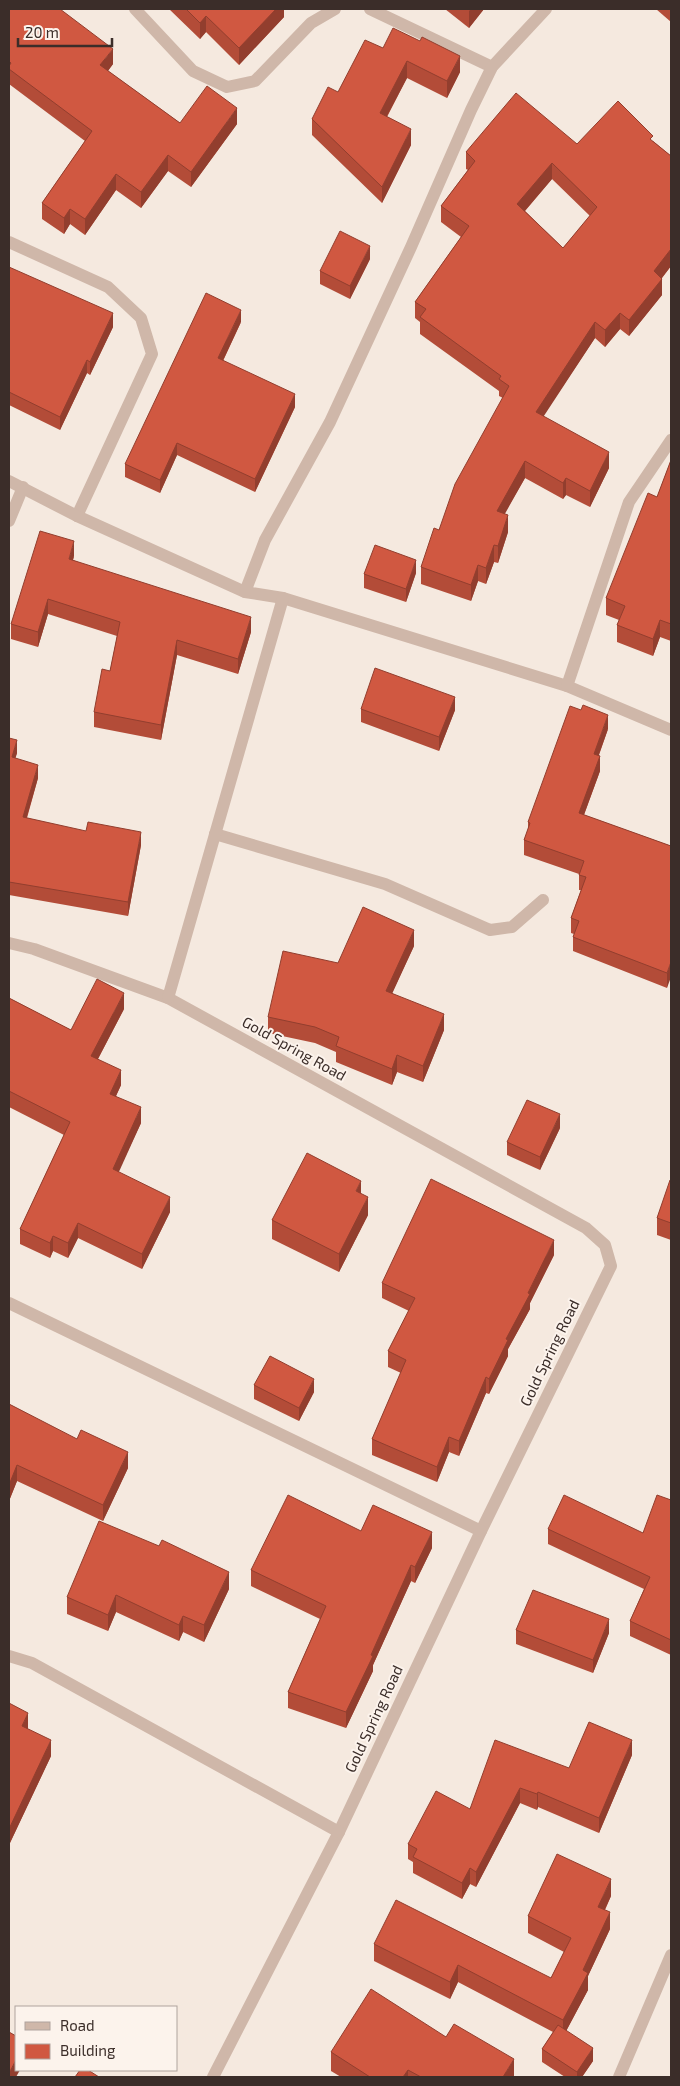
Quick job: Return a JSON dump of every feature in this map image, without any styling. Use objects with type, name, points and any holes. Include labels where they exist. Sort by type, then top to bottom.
[{"type":"street","points":[[134,9],[193,71],[227,87],[256,81],[311,23],[335,9]]},
{"type":"street","points":[[370,9],[492,66]]},
{"type":"street","points":[[245,592],[266,540],[330,422],[411,247],[470,110],[492,66],[546,9]]},
{"type":"street","points":[[9,242],[108,287],[141,318],[152,354],[77,516]]},
{"type":"street","points":[[566,686],[629,502],[671,440]]},
{"type":"street","points":[[9,481],[77,516],[245,592],[283,598],[566,686],[671,730]]},
{"type":"street","points":[[9,521],[23,487]]},
{"type":"street","points":[[168,998],[283,598]]},
{"type":"street","points":[[215,834],[384,884],[490,930],[512,927],[542,900]]},
{"type":"street","name":"Gold Spring Road","points":[[9,943],[34,949],[168,998],[586,1228],[605,1245],[611,1266],[481,1530],[339,1832],[212,2077]]},
{"type":"street","points":[[9,1303],[481,1530]]},
{"type":"street","points":[[9,1656],[32,1663],[339,1832]]},
{"type":"street","points":[[619,2077],[671,1955]]},
{"type":"building","points":[[9,9],[60,9],[113,49],[100,65],[180,123],[207,86],[237,108],[191,172],[168,155],[141,192],[116,174],[85,219],[70,209],[64,218],[42,203],[92,131],[9,69],[11,63],[9,61]]},
{"type":"building","points":[[186,9],[276,9],[239,48],[206,16],[200,23]]},
{"type":"building","points":[[393,28],[420,41],[422,37],[460,56],[447,81],[407,61],[380,113],[411,129],[382,187],[312,119],[328,87],[338,92],[365,40],[383,48]]},
{"type":"building","points":[[516,93],[577,144],[618,101],[653,136],[650,139],[671,156],[671,249],[654,271],[662,279],[629,320],[620,313],[605,330],[595,322],[536,412],[609,452],[590,491],[566,478],[563,483],[525,461],[497,511],[508,515],[498,546],[494,545],[486,568],[478,565],[471,585],[421,567],[434,528],[439,530],[455,484],[509,386],[499,379],[501,376],[420,317],[426,309],[415,302],[469,226],[441,206],[475,161],[466,152]],"holes":[[[552,163],[597,207],[563,248],[517,204]]]},
{"type":"building","points":[[340,231],[370,246],[350,286],[320,271]]},
{"type":"building","points":[[9,267],[113,313],[90,362],[87,360],[60,417],[9,392]]},
{"type":"building","points":[[206,293],[241,310],[218,358],[295,394],[255,479],[177,443],[160,480],[125,464]]},
{"type":"building","points":[[671,460],[671,624],[660,620],[653,639],[617,625],[625,606],[606,598],[648,493],[657,497]]},
{"type":"building","points":[[40,531],[74,541],[69,559],[251,617],[238,659],[177,640],[161,725],[94,712],[102,669],[110,671],[120,622],[48,599],[38,632],[11,624]]},
{"type":"building","points":[[375,545],[416,560],[406,589],[364,574]]},
{"type":"building","points":[[375,668],[455,697],[439,737],[361,709]]},
{"type":"building","points":[[583,705],[608,715],[594,754],[600,756],[579,813],[671,846],[671,962],[667,973],[573,937],[579,921],[571,918],[586,877],[579,875],[584,861],[524,840],[530,823],[528,822],[570,706],[581,710]]},
{"type":"building","points":[[9,738],[17,740],[12,757],[38,765],[23,817],[86,831],[88,822],[141,832],[128,902],[9,882]]},
{"type":"building","points":[[363,907],[414,930],[386,991],[444,1014],[423,1066],[397,1055],[392,1069],[336,1046],[339,1037],[315,1027],[268,1017],[283,951],[338,963]]},
{"type":"building","points":[[97,979],[124,993],[91,1056],[121,1070],[110,1094],[141,1107],[113,1169],[170,1197],[142,1254],[78,1223],[68,1243],[53,1236],[50,1243],[20,1229],[70,1122],[9,1091],[9,998],[71,1030]]},
{"type":"building","points":[[527,1100],[560,1114],[540,1157],[507,1142]]},
{"type":"building","points":[[307,1153],[361,1181],[356,1191],[368,1197],[339,1254],[272,1220]]},
{"type":"building","points":[[431,1179],[554,1240],[528,1293],[530,1294],[506,1339],[508,1340],[489,1379],[486,1377],[459,1441],[449,1437],[437,1467],[372,1439],[406,1360],[388,1351],[415,1298],[382,1283]]},
{"type":"building","points":[[671,1180],[671,1223],[657,1218]]},
{"type":"building","points":[[270,1356],[314,1379],[299,1408],[254,1385]]},
{"type":"building","points":[[9,1404],[77,1439],[81,1430],[128,1452],[103,1505],[17,1465],[9,1485]]},
{"type":"building","points":[[288,1495],[361,1531],[373,1505],[432,1532],[415,1567],[411,1565],[371,1655],[373,1656],[346,1712],[288,1692],[326,1606],[251,1570]]},
{"type":"building","points":[[564,1495],[643,1533],[657,1495],[671,1500],[671,1640],[630,1621],[650,1577],[548,1529]]},
{"type":"building","points":[[99,1521],[159,1546],[162,1540],[229,1572],[204,1625],[183,1616],[179,1625],[116,1595],[108,1615],[67,1597]]},
{"type":"building","points":[[533,1590],[609,1619],[593,1660],[516,1630]]},
{"type":"building","points":[[9,1703],[28,1713],[22,1726],[51,1740],[9,1829]]},
{"type":"building","points":[[589,1722],[632,1740],[599,1818],[538,1792],[537,1794],[520,1788],[476,1872],[470,1868],[462,1883],[413,1857],[417,1849],[408,1844],[436,1791],[470,1809],[495,1740],[569,1768]]},
{"type":"building","points":[[557,1854],[611,1879],[598,1907],[610,1912],[583,1970],[588,1973],[563,2020],[458,1965],[450,1982],[374,1944],[396,1900],[551,1978],[571,1938],[528,1916]]},
{"type":"building","points":[[371,1989],[446,2037],[454,2024],[514,2059],[503,2077],[421,2077],[408,2070],[403,2077],[370,2077],[331,2052]]},
{"type":"building","points":[[558,2025],[593,2048],[577,2072],[542,2049]]},
{"type":"building","points":[[9,2032],[15,2035],[15,2062],[9,2073]]},
{"type":"building","points":[[79,2071],[90,2071],[99,2077],[75,2077]]}]
